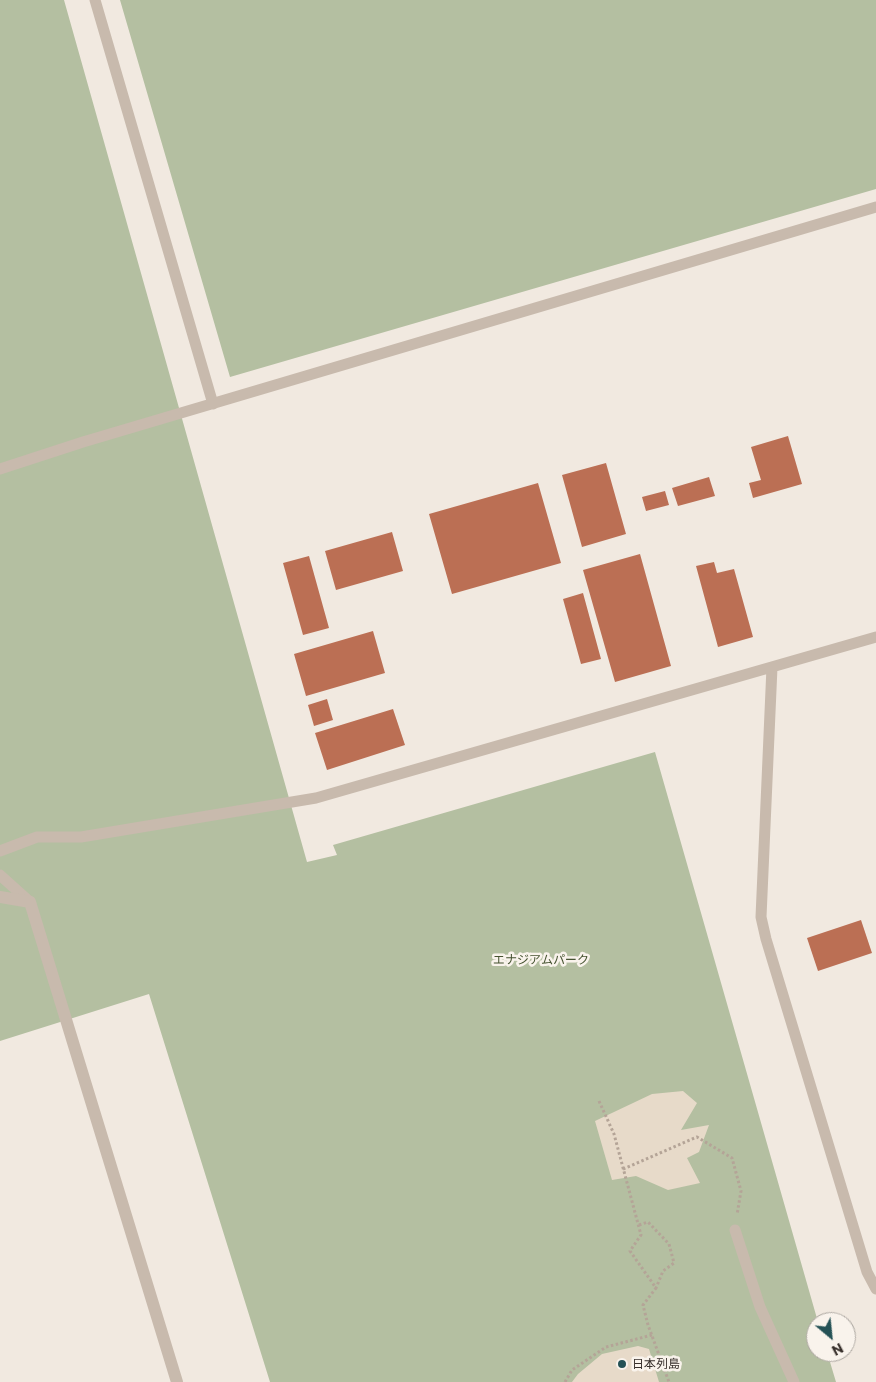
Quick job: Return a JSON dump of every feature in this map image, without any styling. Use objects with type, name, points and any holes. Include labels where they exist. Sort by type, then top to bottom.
[{"type":"street","points":[[0,897],[30,902],[178,1382]]},
{"type":"lane","points":[[95,0],[213,404]]},
{"type":"lane","points":[[0,469],[876,207]]},
{"type":"lane","points":[[0,851],[37,837],[81,837],[316,798],[876,637]]},
{"type":"lane","points":[[772,667],[761,917],[766,939],[867,1272],[876,1289]]},
{"type":"lane","points":[[0,875],[30,902]]},
{"type":"lane","points":[[734,1230],[760,1307],[794,1382]]},
{"type":"path","points":[[599,1101],[614,1134],[639,1225],[641,1235],[630,1251],[656,1288]]},
{"type":"path","points":[[623,1169],[697,1137],[732,1158],[741,1191],[734,1230]]},
{"type":"path","points":[[639,1225],[648,1222],[670,1244],[674,1263],[663,1271],[656,1288],[643,1305],[669,1382]]},
{"type":"path","points":[[565,1382],[572,1370],[606,1347],[652,1335]]},
{"type":"green space","name":"エナジアムパーク","points":[[0,0],[64,0],[307,862],[337,855],[333,845],[655,752],[815,1312],[806,1312],[806,1362],[830,1362],[836,1382],[270,1382],[149,994],[0,1041]]},
{"type":"green space","points":[[120,0],[876,0],[876,189],[230,377]]},
{"type":"shaded area","points":[[683,1091],[697,1103],[681,1130],[709,1125],[699,1152],[687,1158],[700,1183],[668,1190],[636,1176],[612,1180],[595,1121],[652,1094]]},
{"type":"shaded area","name":"日本列島","points":[[638,1346],[649,1349],[659,1382],[572,1382],[578,1374],[602,1354]]},
{"type":"building","points":[[788,436],[802,484],[753,498],[749,483],[761,480],[751,447]]},
{"type":"building","points":[[606,463],[626,534],[582,547],[562,475]]},
{"type":"building","points":[[709,477],[715,496],[678,506],[672,488]]},
{"type":"building","points":[[538,483],[561,563],[452,594],[429,514]]},
{"type":"building","points":[[665,491],[669,505],[646,511],[642,497]]},
{"type":"building","points":[[392,532],[403,571],[336,590],[325,551]]},
{"type":"building","points":[[640,554],[671,666],[615,682],[583,570]]},
{"type":"building","points":[[309,556],[329,628],[303,635],[283,563]]},
{"type":"building","points":[[714,562],[717,573],[734,569],[753,637],[718,647],[696,566]]},
{"type":"building","points":[[583,593],[601,659],[581,664],[563,599]]},
{"type":"building","points":[[373,631],[385,673],[306,696],[294,654]]},
{"type":"building","points":[[327,699],[333,720],[314,726],[308,705]]},
{"type":"building","points":[[393,709],[405,745],[327,770],[315,733]]},
{"type":"building","points":[[861,920],[872,953],[818,971],[807,938]]},
{"type":"place","name":"日本列島","points":[[622,1364]]}]
